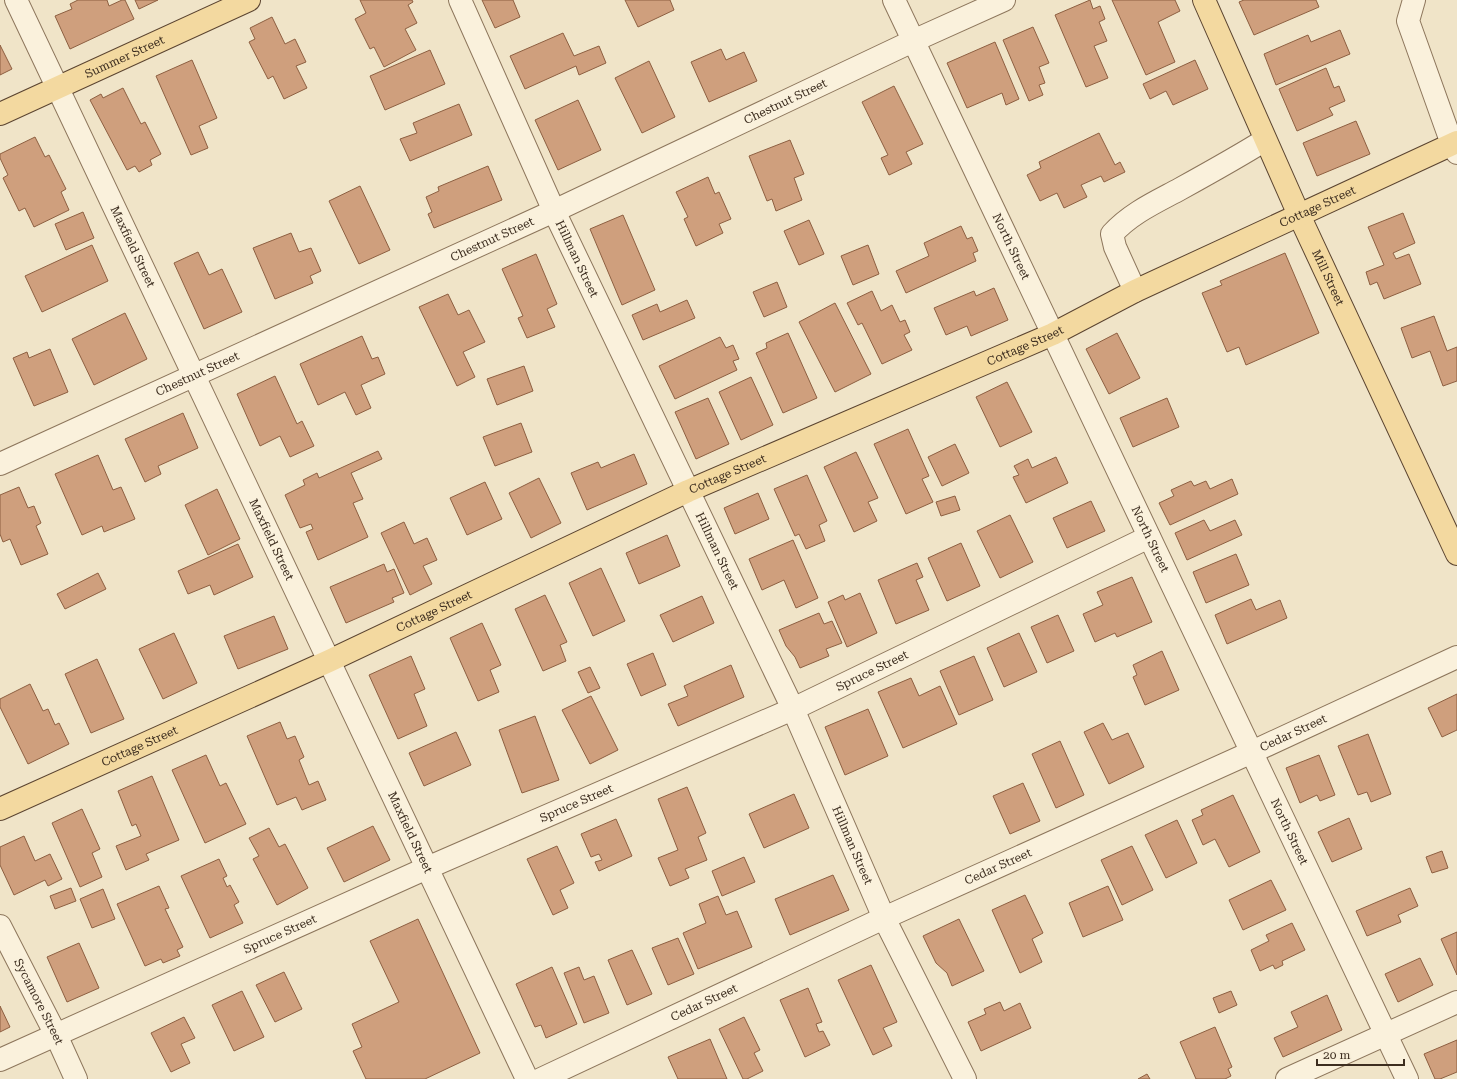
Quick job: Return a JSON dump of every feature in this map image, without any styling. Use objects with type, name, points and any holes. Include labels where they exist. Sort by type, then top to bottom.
[{"type":"main road","name":"Summer Street","points":[[0,114],[249,0]]},
{"type":"main road","name":"Mill Street","points":[[1204,0],[1265,140],[1457,554]]},
{"type":"main road","name":"Cottage Street","points":[[0,809],[329,661],[688,491],[1053,334],[1135,290],[1299,214],[1455,146]]},
{"type":"street","name":"Maxfield Street","points":[[16,0],[527,1079]]},
{"type":"street","name":"Hillman Street","points":[[460,0],[554,211],[793,709],[884,918],[965,1079]]},
{"type":"street","name":"North Street","points":[[894,0],[1407,1079]]},
{"type":"street","name":"Chestnut Street","points":[[0,464],[554,211],[1004,0]]},
{"type":"street","points":[[1414,0],[1408,21],[1455,146]]},
{"type":"street","points":[[1135,290],[1116,247],[1112,234],[1122,223],[1137,212],[1226,164],[1265,140]]},
{"type":"street","name":"Spruce Street","points":[[0,1060],[427,868],[793,709],[1149,537]]},
{"type":"street","name":"Cedar Street","points":[[541,1079],[884,918],[1252,752],[1457,657]]},
{"type":"street","name":"Sycamore Street","points":[[0,926],[56,1035],[76,1079]]},
{"type":"street","points":[[1288,1079],[1386,1033],[1457,1002]]},
{"type":"building","points":[[78,0],[107,0],[109,6],[125,0],[134,19],[70,49],[55,16],[72,9],[70,4]]},
{"type":"building","points":[[135,0],[158,0],[139,9]]},
{"type":"building","points":[[360,0],[412,0],[413,2],[408,5],[417,23],[405,29],[416,50],[384,67],[374,47],[370,49],[355,19],[366,13]]},
{"type":"building","points":[[482,0],[513,0],[520,17],[495,28]]},
{"type":"building","points":[[625,0],[670,0],[674,10],[638,27]]},
{"type":"building","points":[[1090,0],[1093,9],[1100,6],[1105,19],[1099,22],[1107,41],[1094,46],[1108,78],[1086,87],[1055,15]]},
{"type":"building","points":[[1112,0],[1175,0],[1180,11],[1158,22],[1175,62],[1146,75]]},
{"type":"building","points":[[1244,0],[1316,0],[1319,7],[1254,35],[1239,2]]},
{"type":"building","points":[[272,17],[285,44],[295,39],[306,62],[296,66],[307,88],[284,99],[273,76],[268,79],[249,42],[255,39],[250,28]]},
{"type":"building","points":[[1033,27],[1049,63],[1039,67],[1045,83],[1039,85],[1043,95],[1029,101],[1003,40]]},
{"type":"building","points":[[1340,30],[1350,54],[1276,85],[1264,54],[1308,35],[1311,42]]},
{"type":"building","points":[[563,33],[574,56],[599,46],[606,63],[579,75],[576,66],[525,89],[510,56]]},
{"type":"building","points":[[995,42],[1019,99],[1006,105],[1002,93],[967,108],[947,63]]},
{"type":"building","points":[[0,45],[12,69],[0,75]]},
{"type":"building","points":[[721,49],[726,60],[744,52],[757,81],[709,102],[691,62]]},
{"type":"building","points":[[430,50],[445,84],[385,110],[370,76]]},
{"type":"building","points":[[192,60],[217,118],[199,126],[208,148],[191,155],[156,76]]},
{"type":"building","points":[[1195,60],[1208,89],[1173,105],[1166,91],[1150,99],[1143,84]]},
{"type":"building","points":[[649,61],[675,117],[642,133],[615,78]]},
{"type":"building","points":[[1326,68],[1334,88],[1339,86],[1345,101],[1329,108],[1333,115],[1297,131],[1279,89]]},
{"type":"building","points":[[894,86],[923,144],[906,152],[912,164],[889,175],[881,158],[888,155],[862,102]]},
{"type":"building","points":[[123,88],[141,124],[145,122],[161,154],[150,160],[152,165],[139,172],[135,166],[127,170],[90,100],[101,94],[103,98]]},
{"type":"building","points":[[578,100],[601,150],[558,170],[535,120]]},
{"type":"building","points":[[459,104],[472,135],[410,161],[400,139],[417,133],[413,123]]},
{"type":"building","points":[[1356,121],[1370,154],[1317,176],[1303,143]]},
{"type":"building","points":[[1099,133],[1115,165],[1120,162],[1125,172],[1104,182],[1101,176],[1081,185],[1087,197],[1064,208],[1057,193],[1040,201],[1027,175],[1041,168],[1039,162]]},
{"type":"building","points":[[35,137],[45,157],[49,155],[66,189],[61,192],[69,210],[34,227],[25,208],[19,211],[3,178],[8,175],[0,158],[0,154]]},
{"type":"building","points":[[790,140],[804,174],[794,178],[802,200],[776,211],[772,199],[767,201],[749,156]]},
{"type":"building","points":[[488,166],[502,200],[434,228],[428,214],[432,212],[426,197],[439,191],[438,187]]},
{"type":"building","points":[[708,177],[715,194],[719,192],[731,219],[719,224],[723,233],[696,246],[684,219],[688,217],[676,192]]},
{"type":"building","points":[[360,186],[390,250],[359,264],[329,201]]},
{"type":"building","points":[[83,212],[94,238],[66,250],[55,224]]},
{"type":"building","points":[[1403,213],[1415,243],[1393,253],[1396,259],[1409,254],[1421,284],[1384,299],[1377,282],[1370,285],[1366,272],[1384,265],[1368,227]]},
{"type":"building","points":[[623,215],[655,290],[622,305],[590,229]]},
{"type":"building","points":[[809,220],[824,254],[799,265],[784,231]]},
{"type":"building","points":[[961,226],[967,239],[972,237],[978,251],[973,253],[976,261],[906,293],[896,271],[929,256],[924,243]]},
{"type":"building","points":[[291,233],[299,252],[311,248],[321,271],[310,276],[313,283],[275,299],[253,248]]},
{"type":"building","points":[[92,245],[108,281],[42,312],[25,276]]},
{"type":"building","points":[[868,245],[879,274],[853,285],[841,256]]},
{"type":"building","points":[[198,252],[209,275],[222,269],[242,312],[204,329],[174,263]]},
{"type":"building","points":[[1285,253],[1319,333],[1246,365],[1239,347],[1227,352],[1202,293],[1222,285],[1220,281]]},
{"type":"building","points":[[536,254],[557,304],[547,309],[555,327],[527,338],[518,318],[523,316],[502,269]]},
{"type":"building","points":[[777,282],[787,307],[764,317],[753,292]]},
{"type":"building","points":[[994,288],[1008,320],[971,336],[967,326],[946,335],[934,308],[974,291],[976,296]]},
{"type":"building","points":[[872,291],[881,311],[892,305],[900,322],[905,320],[910,332],[904,335],[912,350],[882,364],[862,323],[858,325],[847,303]]},
{"type":"building","points":[[448,294],[458,315],[469,310],[485,342],[463,352],[475,377],[457,386],[419,307]]},
{"type":"building","points":[[687,300],[695,318],[643,340],[632,315],[657,304],[660,312]]},
{"type":"building","points":[[835,303],[871,374],[835,392],[799,322]]},
{"type":"building","points":[[125,313],[147,359],[94,385],[72,339]]},
{"type":"building","points":[[1434,316],[1447,351],[1457,347],[1457,381],[1443,386],[1430,351],[1412,358],[1401,328]]},
{"type":"building","points":[[788,333],[817,398],[783,413],[756,353],[767,348],[766,343]]},
{"type":"building","points":[[1117,333],[1140,378],[1109,394],[1086,349]]},
{"type":"building","points":[[362,336],[372,359],[378,357],[385,374],[361,385],[371,408],[356,415],[345,392],[318,405],[300,364]]},
{"type":"building","points":[[720,337],[726,348],[733,345],[739,359],[733,361],[737,370],[675,399],[659,366]]},
{"type":"building","points":[[50,349],[68,392],[34,406],[13,358],[27,352],[29,358]]},
{"type":"building","points":[[524,366],[533,391],[497,405],[487,379]]},
{"type":"building","points":[[275,376],[297,424],[302,421],[314,446],[290,457],[280,436],[260,446],[237,394]]},
{"type":"building","points":[[751,377],[773,425],[741,440],[719,392]]},
{"type":"building","points":[[1007,382],[1032,432],[1000,447],[976,397]]},
{"type":"building","points":[[708,398],[729,444],[696,459],[675,412]]},
{"type":"building","points":[[1167,398],[1179,427],[1133,447],[1120,418]]},
{"type":"building","points":[[183,413],[198,448],[158,466],[161,474],[145,482],[125,439]]},
{"type":"building","points":[[521,423],[532,452],[495,466],[483,437]]},
{"type":"building","points":[[908,429],[929,476],[922,479],[933,502],[906,514],[874,444]]},
{"type":"building","points":[[955,444],[969,473],[942,486],[928,457]]},
{"type":"building","points":[[378,451],[382,459],[351,473],[363,499],[353,503],[368,537],[318,560],[306,532],[313,529],[311,524],[300,528],[285,495],[305,485],[303,480],[317,473],[319,478]]},
{"type":"building","points":[[856,452],[878,498],[868,502],[877,521],[854,532],[824,467]]},
{"type":"building","points":[[634,454],[647,484],[587,510],[571,473],[598,462],[601,468]]},
{"type":"building","points":[[98,455],[113,490],[121,487],[135,519],[104,532],[102,526],[82,535],[55,474]]},
{"type":"building","points":[[1056,457],[1068,483],[1026,503],[1013,477],[1019,475],[1014,466],[1028,459],[1032,468]]},
{"type":"building","points":[[807,475],[827,521],[819,525],[825,541],[806,549],[799,534],[795,536],[774,489]]},
{"type":"building","points":[[539,478],[561,523],[531,538],[509,493]]},
{"type":"building","points":[[1232,479],[1238,494],[1170,525],[1159,503],[1174,496],[1171,490],[1191,481],[1194,486],[1206,481],[1210,489]]},
{"type":"building","points":[[485,482],[502,519],[467,535],[450,498]]},
{"type":"building","points":[[19,487],[28,508],[34,506],[41,523],[36,526],[48,554],[21,565],[10,539],[3,542],[0,534],[0,495]]},
{"type":"building","points":[[217,489],[240,539],[208,555],[185,505]]},
{"type":"building","points":[[758,493],[769,519],[735,534],[724,508]]},
{"type":"building","points":[[955,496],[960,510],[941,516],[936,502]]},
{"type":"building","points":[[1091,501],[1105,531],[1067,548],[1053,518]]},
{"type":"building","points":[[1010,515],[1033,562],[1000,578],[977,531]]},
{"type":"building","points":[[1204,520],[1210,531],[1235,520],[1242,535],[1187,560],[1175,533]]},
{"type":"building","points":[[404,522],[414,544],[427,538],[437,560],[423,566],[432,584],[410,595],[381,533]]},
{"type":"building","points":[[667,535],[680,566],[639,584],[626,553]]},
{"type":"building","points":[[793,540],[818,598],[796,608],[784,580],[762,590],[749,559]]},
{"type":"building","points":[[961,543],[980,586],[947,601],[928,558]]},
{"type":"building","points":[[238,544],[253,577],[214,595],[210,585],[188,594],[178,571]]},
{"type":"building","points":[[1236,554],[1249,585],[1206,603],[1193,572]]},
{"type":"building","points":[[917,563],[923,577],[916,580],[929,610],[896,624],[878,580]]},
{"type":"building","points":[[384,564],[387,572],[394,569],[404,593],[392,598],[394,602],[346,623],[330,587]]},
{"type":"building","points":[[601,568],[625,621],[593,636],[569,583]]},
{"type":"building","points":[[98,573],[106,589],[65,609],[57,594]]},
{"type":"building","points":[[1132,577],[1152,622],[1117,637],[1115,633],[1095,642],[1083,614],[1103,605],[1097,592]]},
{"type":"building","points":[[860,593],[877,633],[847,647],[828,602],[843,595],[845,600]]},
{"type":"building","points":[[545,595],[567,642],[560,645],[566,661],[543,671],[515,609]]},
{"type":"building","points":[[702,596],[714,623],[673,642],[660,615]]},
{"type":"building","points":[[1251,599],[1256,610],[1280,600],[1287,618],[1227,644],[1215,615]]},
{"type":"building","points":[[819,613],[824,624],[832,621],[842,643],[826,649],[829,656],[800,668],[795,657],[786,646],[779,630]]},
{"type":"building","points":[[1058,615],[1074,651],[1047,663],[1031,627]]},
{"type":"building","points":[[274,616],[288,649],[238,669],[224,636]]},
{"type":"building","points":[[482,623],[501,665],[490,670],[499,692],[478,701],[450,638]]},
{"type":"building","points":[[174,633],[197,683],[163,699],[139,649]]},
{"type":"building","points":[[1019,633],[1037,672],[1004,687],[987,648]]},
{"type":"building","points":[[1162,651],[1179,690],[1145,705],[1133,677],[1137,675],[1133,665]]},
{"type":"building","points":[[653,653],[666,685],[641,696],[627,664]]},
{"type":"building","points":[[411,656],[425,689],[414,694],[427,726],[398,739],[369,675]]},
{"type":"building","points":[[974,656],[993,700],[959,715],[940,671]]},
{"type":"building","points":[[97,659],[124,719],[91,733],[65,674]]},
{"type":"building","points":[[731,665],[744,697],[678,726],[668,704],[688,696],[684,686]]},
{"type":"building","points":[[590,667],[600,688],[588,693],[578,672]]},
{"type":"building","points":[[911,678],[919,696],[940,686],[957,724],[903,748],[878,692]]},
{"type":"building","points":[[30,684],[43,711],[48,709],[55,725],[59,723],[69,744],[28,764],[0,707],[0,699]]},
{"type":"building","points":[[1457,694],[1457,730],[1442,737],[1428,708]]},
{"type":"building","points":[[591,696],[618,750],[590,764],[562,710]]},
{"type":"building","points":[[868,709],[888,756],[845,775],[825,727]]},
{"type":"building","points":[[535,716],[559,780],[522,793],[499,730]]},
{"type":"building","points":[[280,722],[287,739],[295,736],[304,757],[299,760],[309,785],[318,781],[326,800],[302,810],[296,797],[277,805],[247,736]]},
{"type":"building","points":[[1103,723],[1112,740],[1128,733],[1144,767],[1109,784],[1084,732]]},
{"type":"building","points":[[456,732],[471,765],[424,786],[409,753]]},
{"type":"building","points":[[1368,734],[1391,794],[1371,802],[1367,792],[1358,795],[1338,746]]},
{"type":"building","points":[[1060,741],[1084,795],[1056,808],[1032,754]]},
{"type":"building","points":[[206,755],[220,786],[226,783],[246,824],[205,843],[172,770]]},
{"type":"building","points":[[1319,755],[1335,795],[1320,801],[1317,795],[1300,803],[1286,768]]},
{"type":"building","points":[[152,776],[179,840],[146,854],[149,860],[126,870],[116,846],[141,836],[136,824],[132,826],[118,791]]},
{"type":"building","points":[[1023,783],[1040,821],[1010,834],[993,796]]},
{"type":"building","points":[[687,787],[706,833],[698,837],[707,860],[685,869],[689,878],[670,886],[658,858],[678,850],[658,799]]},
{"type":"building","points":[[794,794],[809,828],[764,848],[749,814]]},
{"type":"building","points":[[1233,795],[1260,852],[1229,867],[1215,839],[1203,845],[1192,820],[1203,815],[1201,810]]},
{"type":"building","points":[[82,809],[100,849],[92,853],[102,877],[80,887],[52,823]]},
{"type":"building","points":[[1349,818],[1362,849],[1332,862],[1318,832]]},
{"type":"building","points":[[616,819],[632,856],[599,871],[595,862],[602,860],[599,854],[591,857],[581,834]]},
{"type":"building","points":[[1177,820],[1197,863],[1166,878],[1145,835]]},
{"type":"building","points":[[373,826],[390,860],[344,882],[327,848]]},
{"type":"building","points":[[269,828],[279,847],[285,844],[308,888],[277,905],[253,859],[259,856],[249,838]]},
{"type":"building","points":[[24,836],[35,861],[50,854],[62,879],[48,886],[45,880],[14,895],[0,865],[0,847]]},
{"type":"building","points":[[557,846],[574,883],[560,890],[568,908],[553,915],[527,859]]},
{"type":"building","points":[[1132,846],[1153,890],[1122,905],[1101,860]]},
{"type":"building","points":[[1442,851],[1448,868],[1432,873],[1426,857]]},
{"type":"building","points":[[744,857],[755,882],[722,896],[712,871]]},
{"type":"building","points":[[219,859],[227,876],[223,878],[227,887],[230,885],[239,902],[234,905],[243,923],[210,938],[181,876]]},
{"type":"building","points":[[833,875],[849,910],[790,935],[775,899]]},
{"type":"building","points":[[1271,880],[1286,910],[1243,930],[1229,900]]},
{"type":"building","points":[[159,886],[169,908],[165,909],[183,947],[177,950],[180,956],[163,963],[161,959],[145,966],[117,904]]},
{"type":"building","points":[[1108,886],[1123,920],[1083,937],[1069,903]]},
{"type":"building","points":[[71,888],[76,901],[55,909],[50,896]]},
{"type":"building","points":[[1410,888],[1418,906],[1398,915],[1401,922],[1367,936],[1356,911]]},
{"type":"building","points":[[103,889],[115,919],[92,928],[80,899]]},
{"type":"building","points":[[1025,895],[1043,933],[1032,939],[1042,962],[1020,973],[992,910]]},
{"type":"building","points":[[718,896],[726,915],[737,911],[752,947],[698,969],[683,933],[706,923],[699,904]]},
{"type":"building","points":[[418,919],[480,1053],[425,1079],[366,1079],[353,1051],[362,1047],[352,1024],[399,1002],[370,941]]},
{"type":"building","points":[[959,919],[984,971],[952,986],[947,973],[936,963],[923,936]]},
{"type":"building","points":[[1292,923],[1305,950],[1282,961],[1283,965],[1275,969],[1273,965],[1260,971],[1251,950],[1269,941],[1266,935]]},
{"type":"building","points":[[1457,932],[1457,975],[1441,939]]},
{"type":"building","points":[[678,938],[694,974],[668,985],[652,948]]},
{"type":"building","points":[[79,943],[99,988],[67,1002],[47,957]]},
{"type":"building","points":[[632,950],[652,994],[627,1005],[608,960]]},
{"type":"building","points":[[1420,958],[1433,985],[1398,1002],[1385,974]]},
{"type":"building","points":[[871,965],[897,1022],[883,1028],[892,1046],[873,1055],[838,980]]},
{"type":"building","points":[[552,967],[577,1024],[546,1038],[541,1025],[535,1027],[516,984]]},
{"type":"building","points":[[579,967],[584,980],[594,976],[609,1013],[584,1023],[564,973]]},
{"type":"building","points":[[284,972],[302,1009],[275,1022],[256,985]]},
{"type":"building","points":[[808,988],[822,1022],[816,1024],[819,1032],[823,1031],[830,1045],[805,1057],[780,1000]]},
{"type":"building","points":[[242,991],[264,1037],[234,1051],[212,1005]]},
{"type":"building","points":[[1231,991],[1237,1005],[1219,1013],[1213,998]]},
{"type":"building","points":[[1327,995],[1342,1030],[1283,1057],[1274,1038],[1298,1027],[1291,1012]]},
{"type":"building","points":[[1000,1002],[1004,1011],[1020,1003],[1031,1028],[981,1051],[968,1022],[986,1014],[984,1009]]},
{"type":"building","points":[[0,1006],[10,1027],[0,1032]]},
{"type":"building","points":[[184,1017],[195,1038],[181,1044],[190,1063],[171,1072],[151,1033]]},
{"type":"building","points":[[744,1017],[760,1050],[754,1053],[763,1071],[747,1079],[743,1079],[719,1029]]},
{"type":"building","points":[[1215,1027],[1232,1067],[1228,1069],[1231,1076],[1225,1079],[1196,1079],[1180,1042]]},
{"type":"building","points":[[710,1039],[727,1079],[678,1079],[668,1057]]},
{"type":"building","points":[[1457,1040],[1457,1072],[1440,1079],[1435,1079],[1424,1054]]},
{"type":"building","points":[[1147,1074],[1150,1079],[1138,1079]]}]
